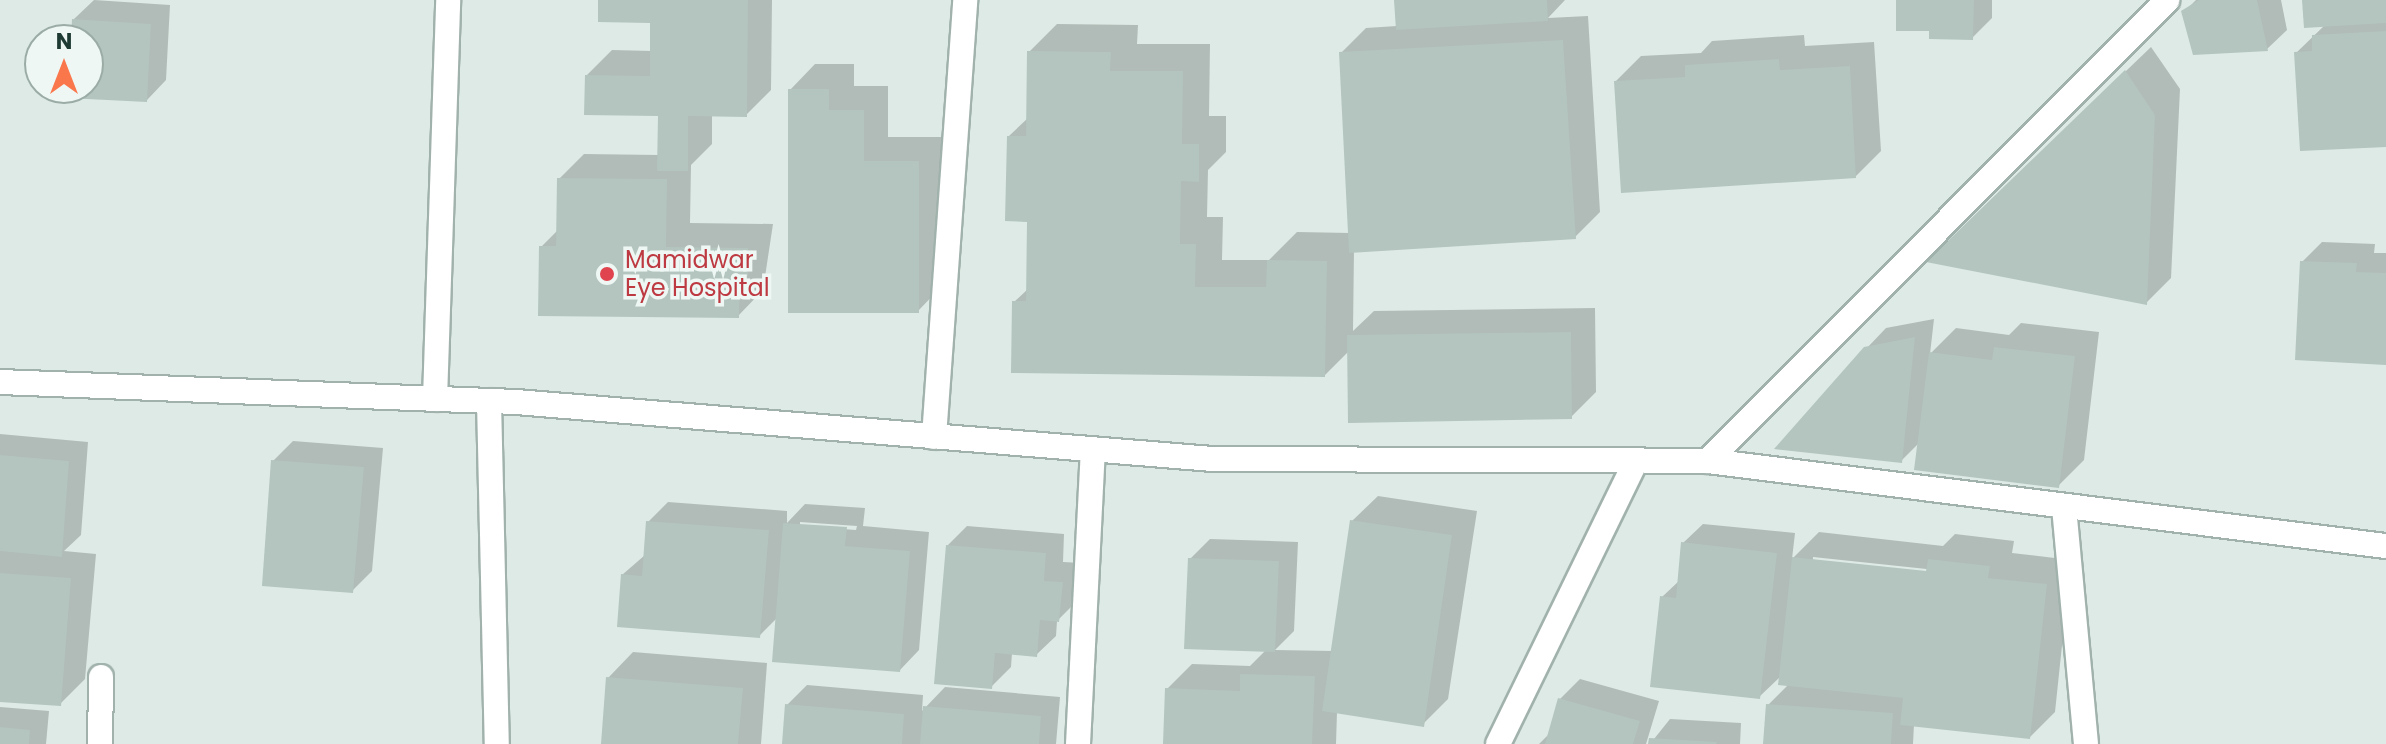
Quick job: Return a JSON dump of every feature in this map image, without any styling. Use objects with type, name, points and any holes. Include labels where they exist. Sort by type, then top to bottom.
[{"type":"street","points":[[435,399],[448,0]]},
{"type":"street","points":[[934,437],[965,0]]},
{"type":"street","points":[[1708,461],[2167,0]]},
{"type":"street","points":[[0,382],[489,401],[1212,459],[1708,461],[2386,546]]},
{"type":"street","points":[[489,401],[497,744]]},
{"type":"street","points":[[1078,744],[1093,449]]},
{"type":"street","points":[[1498,744],[1636,461]]},
{"type":"street","points":[[2064,507],[2086,744]]},
{"type":"street","points":[[100,744],[101,677]]},
{"type":"building","points":[[598,0],[748,0],[747,117],[688,116],[688,171],[657,171],[658,116],[584,115],[585,75],[650,76],[650,23],[598,22]]},
{"type":"building","points":[[1394,0],[1547,0],[1548,21],[1396,30]]},
{"type":"building","points":[[1896,0],[1974,0],[1973,40],[1929,39],[1929,31],[1896,31]]},
{"type":"building","points":[[2199,0],[2257,0],[2268,51],[2193,55],[2181,11]]},
{"type":"building","points":[[2302,0],[2386,0],[2386,23],[2304,28]]},
{"type":"building","points":[[72,19],[151,24],[147,102],[104,100],[104,24],[72,24]]},
{"type":"building","points":[[2386,31],[2386,147],[2300,151],[2294,52],[2312,51],[2312,35]]},
{"type":"building","points":[[1563,40],[1576,239],[1349,253],[1339,52]]},
{"type":"building","points":[[1027,51],[1111,52],[1110,71],[1183,71],[1182,144],[1199,144],[1199,182],[1181,181],[1180,244],[1196,244],[1195,287],[1266,287],[1267,260],[1327,261],[1325,377],[1011,373],[1012,301],[1026,301],[1027,222],[1005,221],[1007,136],[1026,136]]},
{"type":"building","points":[[1779,59],[1780,70],[1850,66],[1856,178],[1621,193],[1614,81],[1685,77],[1685,65]]},
{"type":"building","points":[[2125,70],[2155,115],[2147,305],[1926,262]]},
{"type":"building","points":[[788,89],[829,89],[829,110],[864,110],[864,161],[919,161],[919,313],[788,313]]},
{"type":"building","points":[[557,178],[667,179],[666,247],[748,248],[748,276],[740,276],[739,318],[538,316],[539,246],[556,246]]},
{"type":"building","points":[[2300,261],[2357,263],[2356,272],[2386,273],[2386,365],[2295,360]]},
{"type":"building","points":[[1571,332],[1572,419],[1348,423],[1347,335]]},
{"type":"building","points":[[1915,337],[1902,463],[1774,449],[1864,347]]},
{"type":"building","points":[[1994,347],[2075,356],[2059,488],[1914,470],[1929,352],[1992,360]]},
{"type":"building","points":[[0,455],[69,461],[62,557],[0,551]]},
{"type":"building","points":[[271,460],[364,467],[353,593],[262,586]]},
{"type":"building","points":[[1350,520],[1452,535],[1424,727],[1322,711]]},
{"type":"building","points":[[646,521],[769,530],[760,638],[617,627],[621,574],[642,576]]},
{"type":"building","points":[[783,523],[847,527],[845,546],[910,551],[900,672],[772,662]]},
{"type":"building","points":[[1681,542],[1777,553],[1760,699],[1650,687],[1660,596],[1676,598]]},
{"type":"building","points":[[946,545],[1046,553],[1044,581],[1063,582],[1059,622],[1040,620],[1037,657],[995,653],[992,689],[934,684]]},
{"type":"building","points":[[1792,557],[1926,571],[1928,559],[1990,566],[1988,578],[2047,584],[2030,739],[1900,725],[1903,698],[1778,685]]},
{"type":"building","points":[[1188,558],[1279,561],[1275,652],[1184,649]]},
{"type":"building","points":[[0,573],[71,578],[61,706],[0,702]]},
{"type":"building","points":[[1240,674],[1315,676],[1312,744],[1163,744],[1165,688],[1240,691]]},
{"type":"building","points":[[606,677],[743,688],[738,744],[601,744]]},
{"type":"building","points":[[1558,698],[1640,721],[1633,744],[1545,744]]},
{"type":"building","points":[[785,704],[904,714],[902,744],[782,744]]},
{"type":"building","points":[[1766,704],[1893,713],[1891,744],[1763,744]]},
{"type":"building","points":[[923,706],[1041,716],[1039,744],[920,744]]},
{"type":"building","points":[[0,727],[30,730],[29,744],[0,744]]},
{"type":"building","points":[[1649,738],[1717,742],[1648,744]]},
{"type":"place","name":"Mamidwar Eye Hospital","points":[[607,274]]}]
